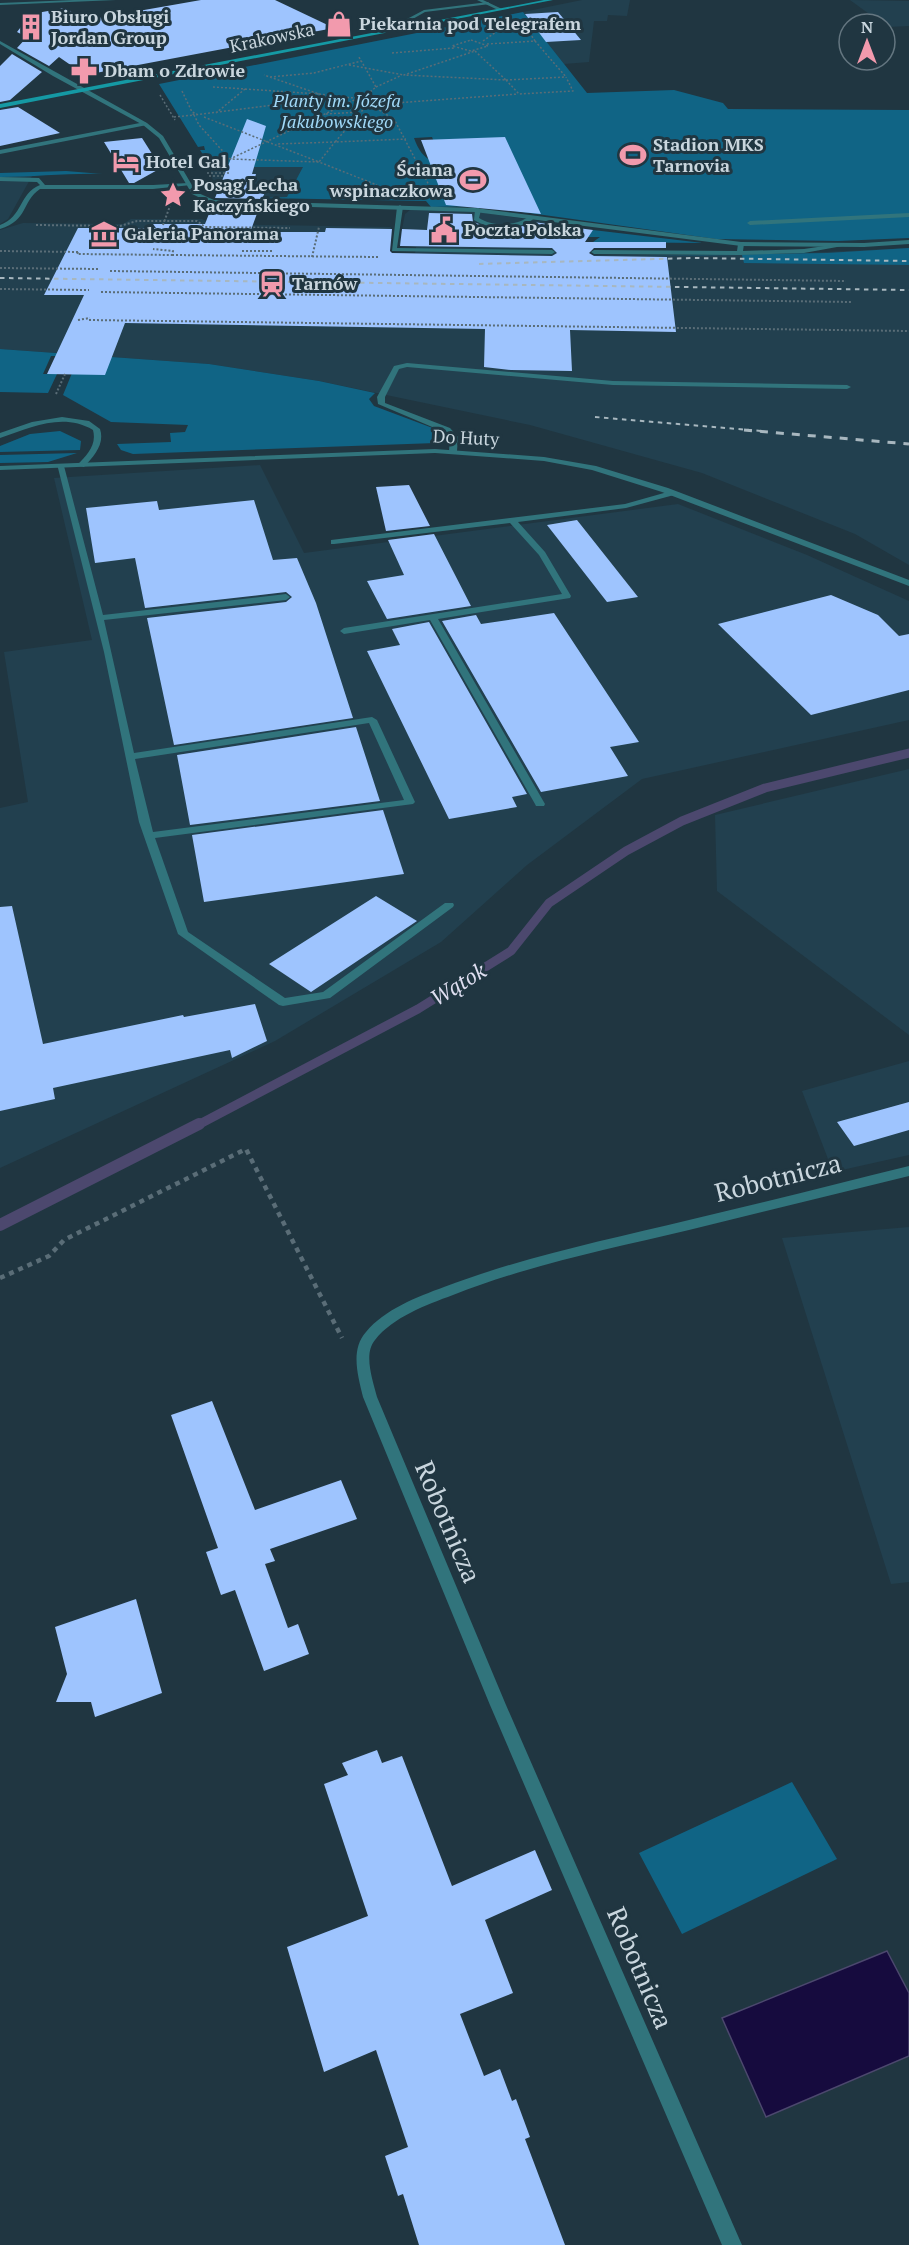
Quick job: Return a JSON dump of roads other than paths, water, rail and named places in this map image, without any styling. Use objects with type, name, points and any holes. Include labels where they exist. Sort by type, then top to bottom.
[{"type":"street","points":[[0,10],[5,3],[114,0]]},
{"type":"street","points":[[479,0],[500,9]]},
{"type":"street","name":"Krakowska","points":[[0,106],[551,0]]},
{"type":"street","points":[[399,21],[497,2]]},
{"type":"street","points":[[0,42],[145,124],[161,137],[188,184],[204,199],[225,204],[478,210],[741,244],[845,245],[909,242]]},
{"type":"street","points":[[60,86],[188,62]]},
{"type":"street","points":[[0,153],[12,154],[145,124]]},
{"type":"street","points":[[0,179],[39,180],[43,186]]},
{"type":"street","points":[[0,227],[16,220],[33,190],[43,186],[160,187],[188,184]]},
{"type":"street","points":[[400,207],[394,250],[552,252]]},
{"type":"street","points":[[478,210],[476,219],[485,224],[525,223],[533,217]]},
{"type":"street","points":[[750,223],[909,215]]},
{"type":"street","points":[[740,253],[741,244]]},
{"type":"street","points":[[594,252],[740,253],[804,251],[845,245]]},
{"type":"street","points":[[453,451],[454,437],[447,430],[382,404],[381,398],[396,367],[407,365],[606,382],[847,387]]},
{"type":"street","points":[[0,436],[35,422],[53,420],[84,423],[96,429],[98,438],[93,451],[81,465]]},
{"type":"street","name":"Do Huty","points":[[0,468],[453,451],[544,459],[593,468],[671,493],[909,583]]},
{"type":"street","points":[[60,466],[99,618],[129,757],[149,836],[183,934],[283,1002],[326,995],[449,905]]},
{"type":"street","points":[[334,542],[626,506],[671,493]]},
{"type":"street","points":[[344,631],[567,596],[542,554],[513,521]]},
{"type":"street","points":[[99,618],[286,597]]},
{"type":"street","points":[[434,618],[540,804]]},
{"type":"street","points":[[129,757],[372,720],[410,802],[149,836]]},
{"type":"street","name":"Robotnicza","points":[[732,2245],[498,1705],[375,1408],[363,1369],[363,1351],[370,1336],[392,1316],[448,1290],[549,1260],[909,1171]]},
{"type":"waterway","name":"Wątok","points":[[196,1126],[418,1009],[511,951],[549,903],[626,851],[682,821],[765,788],[909,753]]},
{"type":"waterway","name":"Wątok","points":[[0,1225],[199,1124]]},
{"type":"railway","points":[[479,264],[694,258],[909,261]]},
{"type":"railway","points":[[0,278],[909,290]]},
{"type":"railway","points":[[595,417],[762,431]]},
{"type":"railway","points":[[744,430],[909,444]]},
{"type":"place","name":"Piekarnia pod Telegrafem","points":[[339,24]]},
{"type":"place","name":"Biuro Obsługi Jordan Group","points":[[31,27]]},
{"type":"place","name":"Dbam o Zdrowie","points":[[84,71]]},
{"type":"place","name":"Stadion MKS Tarnovia","points":[[633,155]]},
{"type":"place","name":"Hotel Gal","points":[[126,162]]},
{"type":"place","name":"Ściana wspinaczkowa","points":[[473,180]]},
{"type":"place","name":"Posąg Lecha Kaczyńskiego","points":[[173,195]]},
{"type":"place","name":"Poczta Polska","points":[[444,230]]},
{"type":"place","name":"Galeria Panorama","points":[[104,234]]},
{"type":"place","name":"Tarnów","points":[[272,284]]},
{"type":"park label","name":"Planty im. Józefa Jakubowskiego","points":[[337,111]]}]
